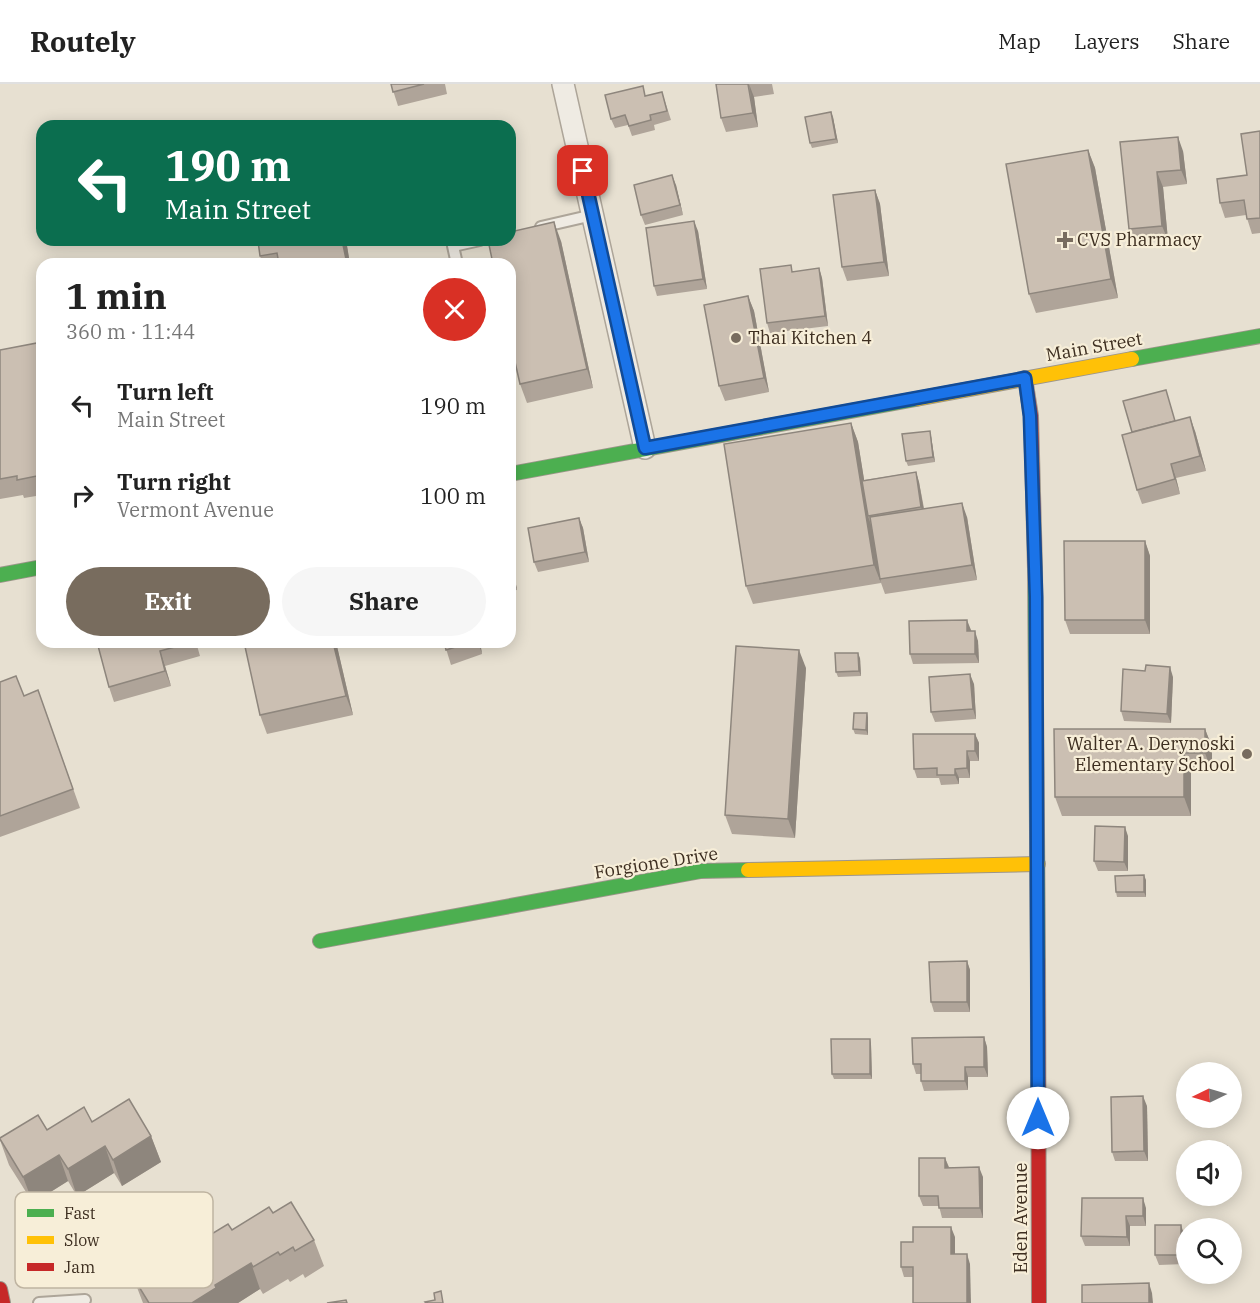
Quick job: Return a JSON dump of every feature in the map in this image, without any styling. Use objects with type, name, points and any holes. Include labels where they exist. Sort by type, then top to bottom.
[{"type":"main road","name":"Main Street","points":[[516,473],[1260,336]]},
{"type":"main road","name":"Eden Avenue","points":[[1025,378],[1030,416],[1036,597],[1039,1303]]},
{"type":"main road","points":[[0,575],[36,568]]},
{"type":"main road","name":"Forgione Drive","points":[[320,941],[701,871],[1038,864]]},
{"type":"main road","points":[[0,1289],[3,1303]]},
{"type":"street","points":[[564,84],[645,448]]},
{"type":"lane","points":[[531,229],[593,215]]},
{"type":"lane","points":[[39,1303],[85,1300]]},
{"type":"building","points":[[391,84],[424,84],[393,92]]},
{"type":"building","points":[[716,84],[748,84],[753,113],[721,118]]},
{"type":"building","points":[[643,86],[645,96],[662,92],[667,111],[650,115],[651,120],[629,126],[625,115],[611,119],[605,95]]},
{"type":"building","points":[[831,112],[836,139],[810,143],[805,117]]},
{"type":"building","points":[[1260,131],[1260,218],[1247,219],[1244,200],[1220,203],[1217,179],[1247,175],[1241,134]]},
{"type":"building","points":[[1178,137],[1181,170],[1157,172],[1162,226],[1129,229],[1120,142]]},
{"type":"building","name":"CVS Pharmacy","points":[[1088,150],[1111,279],[1029,294],[1006,164]]},
{"type":"building","points":[[672,175],[680,205],[641,215],[634,185]]},
{"type":"building","points":[[875,190],[884,262],[842,267],[833,195]]},
{"type":"building","points":[[694,221],[703,279],[654,286],[646,228]]},
{"type":"building","points":[[554,222],[587,369],[520,384],[516,366],[516,258],[492,258],[489,246],[516,246],[516,231]]},
{"type":"building","points":[[259,246],[343,246],[346,258],[278,258],[277,253],[260,256]]},
{"type":"building","points":[[791,265],[792,272],[819,268],[825,316],[767,323],[760,269]]},
{"type":"building","name":"Thai Kitchen 4","points":[[748,296],[764,378],[719,386],[704,305]]},
{"type":"building","points":[[36,343],[36,476],[17,480],[17,476],[0,479],[0,350]]},
{"type":"building","points":[[1166,390],[1175,421],[1132,432],[1123,401]]},
{"type":"building","points":[[1190,417],[1200,456],[1171,464],[1175,479],[1137,490],[1122,435]]},
{"type":"building","points":[[851,423],[874,565],[746,586],[724,444]]},
{"type":"building","points":[[930,431],[933,457],[906,461],[902,434]]},
{"type":"building","points":[[916,472],[921,507],[868,516],[862,481]]},
{"type":"building","points":[[962,503],[972,565],[880,579],[870,517]]},
{"type":"building","points":[[579,518],[585,552],[534,562],[528,528]]},
{"type":"building","points":[[1064,541],[1145,541],[1145,620],[1065,620]]},
{"type":"building","points":[[967,620],[967,631],[975,631],[975,654],[910,654],[909,621]]},
{"type":"building","points":[[736,646],[799,650],[788,819],[725,815]]},
{"type":"building","points":[[99,648],[171,648],[160,651],[165,671],[109,687]]},
{"type":"building","points":[[245,648],[334,648],[346,696],[260,715]]},
{"type":"building","points":[[835,653],[858,653],[859,671],[836,672]]},
{"type":"building","points":[[1146,665],[1170,667],[1167,714],[1121,711],[1123,669],[1145,671]]},
{"type":"building","points":[[970,674],[973,709],[931,712],[929,677]]},
{"type":"building","points":[[16,676],[24,696],[38,690],[73,789],[0,816],[0,682]]},
{"type":"building","points":[[854,713],[867,713],[866,730],[853,729]]},
{"type":"building","points":[[1054,729],[1205,729],[1205,753],[1184,753],[1184,797],[1055,797]]},
{"type":"building","points":[[913,734],[975,734],[975,751],[967,751],[967,768],[955,769],[955,775],[937,775],[937,768],[914,769]]},
{"type":"building","points":[[1095,826],[1125,827],[1124,862],[1094,861]]},
{"type":"building","points":[[1144,875],[1144,892],[1116,892],[1115,876]]},
{"type":"building","points":[[967,961],[967,1002],[931,1002],[929,962]]},
{"type":"building","points":[[984,1037],[984,1067],[965,1067],[965,1081],[921,1081],[921,1064],[913,1064],[912,1038]]},
{"type":"building","points":[[831,1039],[870,1039],[870,1074],[832,1074]]},
{"type":"building","points":[[1143,1096],[1144,1151],[1112,1152],[1111,1097]]},
{"type":"building","points":[[129,1099],[151,1136],[113,1160],[105,1146],[68,1169],[59,1155],[23,1177],[0,1139],[38,1115],[47,1130],[84,1107],[92,1122]]},
{"type":"building","points":[[919,1158],[945,1158],[945,1168],[979,1167],[980,1208],[939,1208],[938,1196],[919,1196]]},
{"type":"building","points":[[1082,1198],[1143,1198],[1143,1216],[1126,1216],[1127,1237],[1081,1236]]},
{"type":"building","points":[[291,1202],[314,1240],[295,1251],[293,1247],[280,1255],[278,1252],[253,1267],[251,1263],[215,1285],[216,1288],[192,1303],[149,1303],[140,1288],[213,1288],[213,1233],[228,1224],[232,1230],[269,1207],[273,1213]]},
{"type":"building","points":[[1155,1225],[1176,1225],[1176,1255],[1155,1255]]},
{"type":"building","points":[[913,1227],[951,1227],[951,1254],[967,1254],[967,1303],[913,1303],[913,1267],[901,1267],[901,1242],[913,1242]]},
{"type":"building","points":[[1149,1283],[1149,1303],[1082,1303],[1082,1285]]},
{"type":"building","points":[[441,1291],[443,1303],[425,1302],[435,1300],[434,1293]]},
{"type":"building","points":[[346,1300],[347,1303],[327,1303]]},
{"type":"traffic: fast","points":[[1132,359],[1260,336]]},
{"type":"traffic: fast","points":[[516,473],[916,399]]},
{"type":"traffic: fast","points":[[0,575],[36,568]]},
{"type":"traffic: fast","points":[[1035,569],[1038,962]]},
{"type":"traffic: fast","points":[[320,941],[701,871],[748,870]]},
{"type":"traffic: slow","points":[[916,399],[1132,359]]},
{"type":"traffic: slow","points":[[748,870],[1038,864]]},
{"type":"traffic: jam","points":[[1025,378],[1031,416],[1035,569]]},
{"type":"traffic: jam","points":[[1038,962],[1039,1303]]},
{"type":"traffic: jam","points":[[0,1289],[3,1303]]},
{"type":"place","name":"CVS Pharmacy","points":[[1065,240]]},
{"type":"place","name":"Thai Kitchen 4","points":[[736,338]]},
{"type":"place","name":"Walter A. Derynoski Elementary School","points":[[1247,754]]},
{"type":"route","points":[[583,171],[645,448],[1025,378],[1030,416],[1036,597],[1038,1118]]}]
